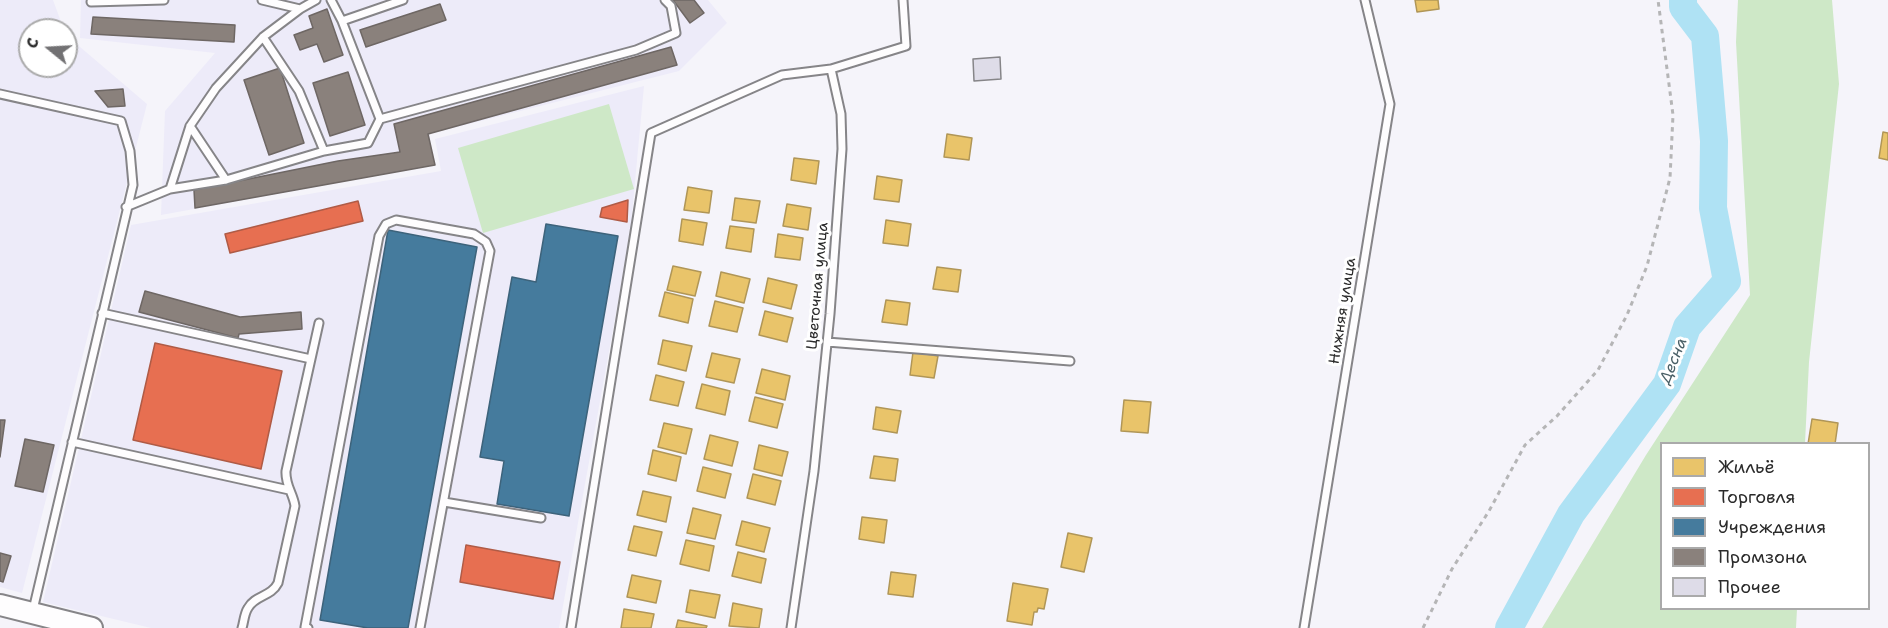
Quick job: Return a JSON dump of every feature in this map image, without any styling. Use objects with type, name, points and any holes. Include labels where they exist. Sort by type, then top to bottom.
[{"type":"street","points":[[0,604],[92,628]]},
{"type":"lane","points":[[91,2],[164,0]]},
{"type":"lane","points":[[262,0],[300,9]]},
{"type":"lane","points":[[170,189],[190,126],[216,87],[263,37],[316,0]]},
{"type":"lane","points":[[126,207],[170,189],[226,180],[324,151],[369,142],[380,119],[342,21],[331,0]]},
{"type":"lane","points":[[342,21],[403,0]]},
{"type":"lane","points":[[380,119],[636,50],[676,33],[671,6],[665,0]]},
{"type":"lane","points":[[571,628],[651,133],[782,75],[831,69],[906,46],[903,0]]},
{"type":"lane","name":"Нижняя улица","points":[[1304,628],[1390,104],[1365,0]]},
{"type":"lane","points":[[263,37],[299,91],[324,151]]},
{"type":"lane","name":"Цветочная улица","points":[[791,628],[814,471],[842,149],[841,114],[831,69]]},
{"type":"lane","points":[[0,94],[122,121],[130,151],[133,185],[126,207],[33,613]]},
{"type":"lane","points":[[190,126],[226,180]]},
{"type":"lane","points":[[306,628],[380,236],[386,224],[396,220],[474,234],[486,242],[490,251],[420,628]]},
{"type":"lane","points":[[102,313],[311,359]]},
{"type":"lane","points":[[242,628],[245,614],[252,603],[271,592],[278,583],[295,506],[289,490],[286,471],[319,322]]},
{"type":"lane","points":[[827,342],[1070,361]]},
{"type":"lane","points":[[72,442],[289,490]]},
{"type":"lane","points":[[444,501],[541,518]]},
{"type":"path","points":[[1423,628],[1452,568],[1489,511],[1524,445],[1557,416],[1598,370],[1627,315],[1647,266],[1670,178],[1673,115],[1658,0]]},
{"type":"shaded area","points":[[0,0],[53,0],[60,18],[18,18],[18,78],[78,78],[78,45],[147,104],[22,593],[0,587]]},
{"type":"shaded area","points":[[81,0],[708,0],[727,23],[679,71],[429,134],[435,165],[161,215],[165,111],[215,53],[80,38]]},
{"type":"shaded area","points":[[644,86],[630,235],[559,628],[151,628],[43,602],[131,225],[441,171],[435,139]]},
{"type":"green space","points":[[1738,0],[1832,0],[1839,84],[1809,362],[1805,442],[1660,442],[1660,610],[1797,610],[1796,628],[1542,628],[1646,455],[1750,295],[1736,42]]},
{"type":"green space","points":[[609,104],[634,189],[483,233],[458,148]]},
{"type":"building: Жильё","points":[[1415,0],[1438,0],[1439,9],[1417,12]]},
{"type":"building: Жильё","points":[[1883,132],[1888,133],[1888,160],[1879,158]]},
{"type":"building: Жильё","points":[[947,134],[972,138],[969,160],[944,157]]},
{"type":"building: Жильё","points":[[794,158],[819,161],[816,184],[791,180]]},
{"type":"building: Жильё","points":[[877,176],[902,180],[899,202],[874,199]]},
{"type":"building: Жильё","points":[[688,187],[712,191],[709,213],[684,210]]},
{"type":"building: Жильё","points":[[735,198],[760,201],[756,223],[732,220]]},
{"type":"building: Жильё","points":[[787,204],[811,208],[808,230],[783,226]]},
{"type":"building: Жильё","points":[[682,219],[707,223],[703,245],[679,241]]},
{"type":"building: Жильё","points":[[886,220],[911,224],[908,246],[883,243]]},
{"type":"building: Жильё","points":[[730,226],[754,229],[751,252],[726,248]]},
{"type":"building: Жильё","points":[[778,234],[803,238],[800,260],[775,257]]},
{"type":"building: Жильё","points":[[673,266],[701,272],[695,296],[667,290]]},
{"type":"building: Жильё","points":[[937,267],[961,270],[958,292],[933,289]]},
{"type":"building: Жильё","points":[[721,272],[750,279],[744,303],[716,296]]},
{"type":"building: Жильё","points":[[768,278],[797,285],[791,309],[763,302]]},
{"type":"building: Жильё","points":[[665,292],[693,299],[688,323],[659,316]]},
{"type":"building: Жильё","points":[[886,300],[910,303],[907,325],[882,322]]},
{"type":"building: Жильё","points":[[715,301],[743,308],[737,332],[709,326]]},
{"type":"building: Жильё","points":[[765,311],[793,318],[787,342],[759,335]]},
{"type":"building: Жильё","points":[[663,340],[692,346],[686,371],[658,364]]},
{"type":"building: Жильё","points":[[913,352],[938,356],[934,378],[910,375]]},
{"type":"building: Жильё","points":[[712,353],[740,359],[734,383],[706,377]]},
{"type":"building: Жильё","points":[[762,369],[790,376],[785,400],[756,393]]},
{"type":"building: Жильё","points":[[656,375],[684,382],[678,406],[650,400]]},
{"type":"building: Жильё","points":[[702,384],[730,391],[725,415],[696,408]]},
{"type":"building: Жильё","points":[[755,397],[783,404],[777,428],[749,421]]},
{"type":"building: Жильё","points":[[1124,400],[1151,402],[1148,433],[1121,431]]},
{"type":"building: Жильё","points":[[876,407],[901,411],[897,433],[873,429]]},
{"type":"building: Жильё","points":[[1812,419],[1838,423],[1835,442],[1808,442]]},
{"type":"building: Жильё","points":[[664,423],[692,429],[686,454],[658,447]]},
{"type":"building: Жильё","points":[[710,435],[738,442],[732,466],[704,459]]},
{"type":"building: Жильё","points":[[759,445],[788,452],[782,476],[754,469]]},
{"type":"building: Жильё","points":[[653,450],[681,457],[676,481],[648,474]]},
{"type":"building: Жильё","points":[[874,456],[898,459],[895,481],[870,478]]},
{"type":"building: Жильё","points":[[703,467],[731,474],[725,498],[697,491]]},
{"type":"building: Жильё","points":[[753,474],[781,481],[775,505],[747,498]]},
{"type":"building: Жильё","points":[[643,491],[671,497],[666,522],[637,515]]},
{"type":"building: Жильё","points":[[693,508],[721,515],[715,539],[687,533]]},
{"type":"building: Жильё","points":[[862,517],[887,520],[884,543],[859,539]]},
{"type":"building: Жильё","points":[[742,521],[770,528],[764,552],[736,545]]},
{"type":"building: Жильё","points":[[634,526],[662,532],[656,556],[628,550]]},
{"type":"building: Жильё","points":[[1068,533],[1092,538],[1084,572],[1061,567]]},
{"type":"building: Жильё","points":[[686,540],[714,546],[709,571],[680,564]]},
{"type":"building: Жильё","points":[[738,552],[766,559],[761,583],[732,576]]},
{"type":"building: Жильё","points":[[891,572],[916,575],[913,597],[888,594]]},
{"type":"building: Жильё","points":[[632,575],[661,581],[656,603],[627,597]]},
{"type":"building: Жильё","points":[[1013,583],[1048,589],[1044,609],[1038,608],[1037,612],[1034,612],[1032,625],[1007,621]]},
{"type":"building: Жильё","points":[[690,590],[720,595],[715,618],[686,612]]},
{"type":"building: Жильё","points":[[733,603],[762,609],[759,628],[729,626]]},
{"type":"building: Жильё","points":[[624,609],[654,614],[651,628],[621,628]]},
{"type":"building: Жильё","points":[[678,620],[707,626],[706,628],[676,628]]},
{"type":"building: Торговля","points":[[628,200],[627,222],[600,217],[602,208]]},
{"type":"building: Торговля","points":[[358,201],[363,221],[230,253],[225,234]]},
{"type":"building: Торговля","points":[[155,343],[282,371],[261,469],[133,440]]},
{"type":"building: Торговля","points":[[466,545],[560,562],[553,599],[460,582]]},
{"type":"building: Учреждения","points":[[546,224],[618,236],[569,516],[497,504],[504,461],[480,457],[512,277],[536,282]]},
{"type":"building: Учреждения","points":[[388,230],[477,247],[408,628],[368,628],[320,620]]},
{"type":"building: Промзона","points":[[673,0],[694,0],[704,13],[690,23]]},
{"type":"building: Промзона","points":[[440,4],[446,20],[366,47],[360,30]]},
{"type":"building: Промзона","points":[[327,9],[343,55],[324,62],[317,44],[300,50],[294,35],[313,28],[309,16]]},
{"type":"building: Промзона","points":[[93,17],[235,25],[234,42],[91,34]]},
{"type":"building: Промзона","points":[[671,47],[677,65],[428,134],[435,165],[195,208],[194,190],[338,161],[400,152],[394,124]]},
{"type":"building: Промзона","points":[[280,68],[304,143],[269,155],[244,80]]},
{"type":"building: Промзона","points":[[348,72],[365,125],[330,136],[313,83]]},
{"type":"building: Промзона","points":[[123,89],[125,106],[108,107],[95,91]]},
{"type":"building: Промзона","points":[[145,291],[240,317],[301,312],[302,329],[239,334],[238,338],[139,312]]},
{"type":"building: Промзона","points":[[0,420],[5,420],[0,457]]},
{"type":"building: Промзона","points":[[25,439],[54,445],[43,492],[15,486]]},
{"type":"building: Промзона","points":[[0,553],[11,556],[3,582],[0,581]]},
{"type":"building: Прочее","points":[[1000,57],[1001,79],[974,81],[973,59]]},
{"type":"waterway","name":"Десна","points":[[1509,628],[1571,514],[1667,384],[1687,327],[1727,281],[1713,208],[1714,141],[1705,36],[1683,7],[1683,0]]}]
